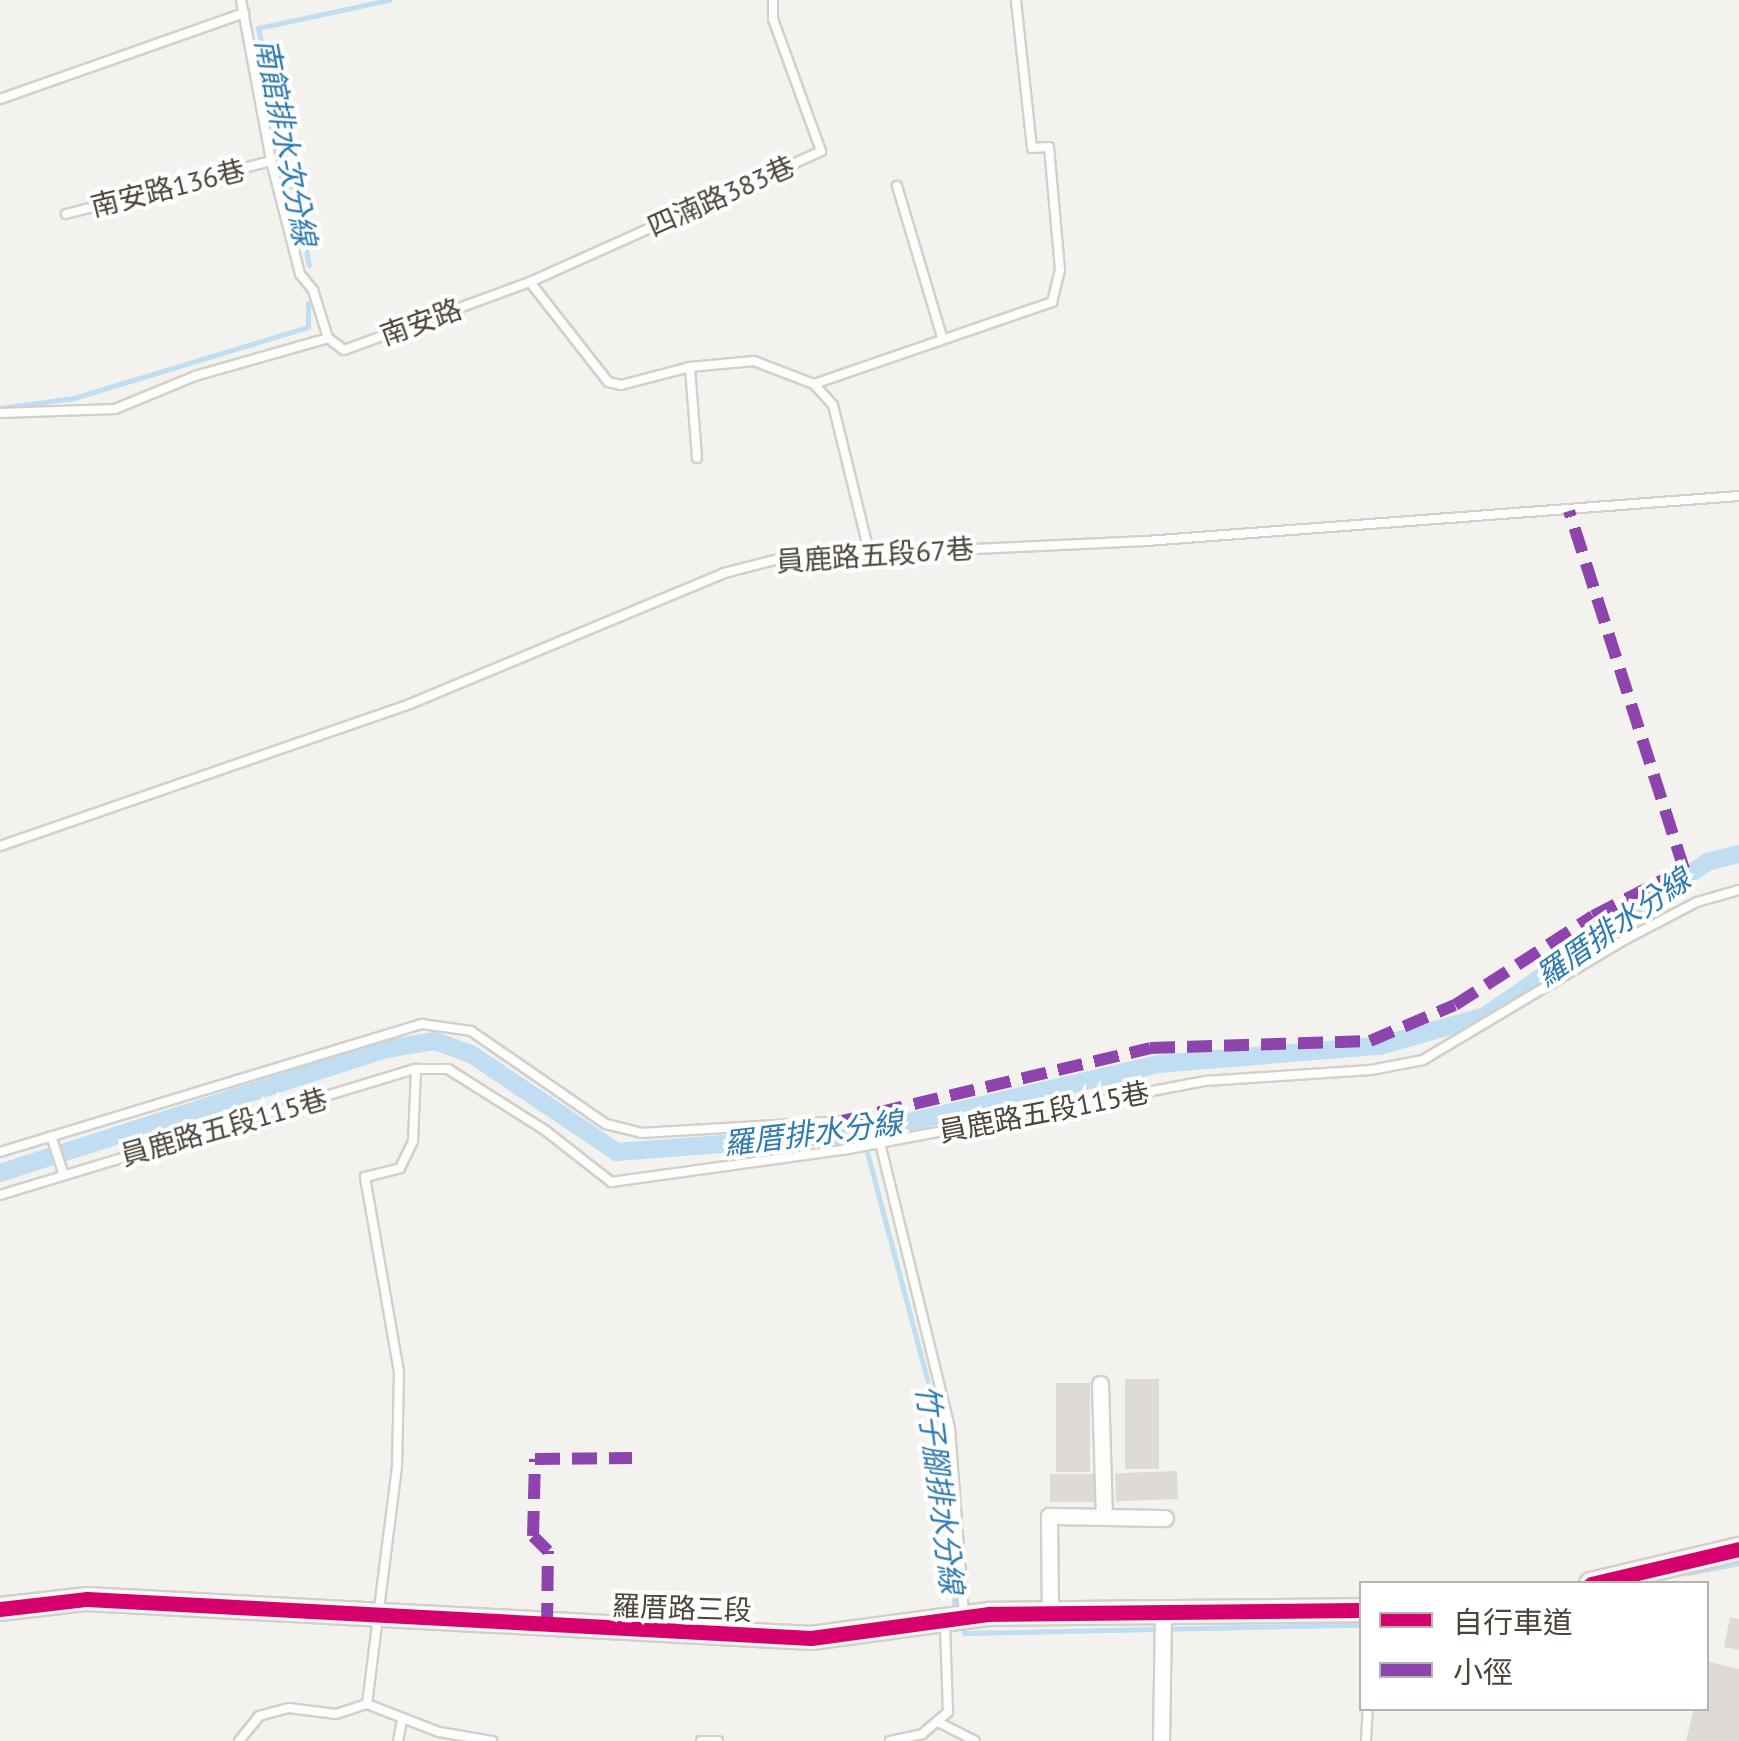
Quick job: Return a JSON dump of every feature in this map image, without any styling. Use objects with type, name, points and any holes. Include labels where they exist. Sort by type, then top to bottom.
[{"type":"street","points":[[1100,1384],[1104,1517]]},
{"type":"street","points":[[1050,1613],[1049,1516],[1165,1518]]},
{"type":"street","points":[[1605,1581],[1739,1550]]},
{"type":"street","name":"羅厝路三段","points":[[0,1609],[87,1600],[811,1638],[1050,1613],[1359,1610]]},
{"type":"street","points":[[1161,1741],[1163,1612]]},
{"type":"lane","points":[[0,413],[116,409],[195,376],[328,338],[313,290],[300,274],[271,162],[241,0]]},
{"type":"lane","name":"四湳路383巷","points":[[530,282],[822,151],[773,19],[774,0]]},
{"type":"lane","points":[[814,384],[1052,302],[1060,270],[1049,147],[1032,148],[1016,0]]},
{"type":"lane","points":[[0,99],[244,13]]},
{"type":"lane","name":"南安路136巷","points":[[66,214],[271,162]]},
{"type":"lane","points":[[897,186],[942,337]]},
{"type":"lane","points":[[530,282],[608,382],[621,385],[690,367],[754,362],[814,384],[833,406],[869,552]]},
{"type":"lane","name":"南安路","points":[[328,338],[344,350],[530,282]]},
{"type":"lane","points":[[690,367],[698,458]]},
{"type":"lane","name":"員鹿路五段67巷","points":[[0,846],[410,704],[724,573],[783,558],[1146,540],[1739,496]]},
{"type":"lane","name":"員鹿路五段115巷","points":[[0,1195],[416,1069],[448,1069],[546,1130],[610,1182],[880,1143],[1204,1080],[1370,1070],[1423,1060],[1626,939],[1697,902],[1739,890]]},
{"type":"lane","name":"員鹿路五段115巷","points":[[0,1152],[422,1024],[471,1030],[606,1124],[641,1133],[842,1120]]},
{"type":"lane","points":[[367,1704],[397,1466],[398,1372],[365,1177],[400,1168],[414,1141],[416,1069]]},
{"type":"lane","points":[[51,1136],[64,1175]]},
{"type":"lane","points":[[880,1143],[950,1428],[956,1620],[948,1712],[940,1723],[890,1741]]},
{"type":"lane","points":[[239,1741],[259,1716],[289,1708],[336,1714],[367,1704],[402,1720],[492,1741]]},
{"type":"lane","points":[[1366,1741],[1368,1711]]},
{"type":"lane","points":[[398,1741],[402,1720]]},
{"type":"lane","points":[[940,1723],[975,1741]]},
{"type":"lane","points":[[701,1741],[718,1741]]},
{"type":"building","points":[[1125,1379],[1159,1379],[1159,1469],[1125,1469]]},
{"type":"building","points":[[1056,1383],[1090,1383],[1090,1472],[1056,1472]]},
{"type":"building","points":[[1177,1471],[1178,1499],[1116,1501],[1115,1473]]},
{"type":"building","points":[[1050,1474],[1100,1474],[1100,1502],[1050,1502]]},
{"type":"building","points":[[1730,1617],[1739,1619],[1739,1650],[1724,1647]]},
{"type":"building","points":[[1709,1662],[1739,1669],[1739,1741],[1686,1741],[1693,1711],[1709,1711]]},
{"type":"waterway","name":"南館排水次分線","points":[[309,265],[258,28],[389,0]]},
{"type":"waterway","name":"南館排水次分線","points":[[0,408],[74,398],[308,327],[308,303]]},
{"type":"waterway","name":"羅厝排水分線","points":[[0,1173],[386,1049],[435,1041],[471,1054],[617,1152],[862,1133],[1158,1064],[1379,1046],[1485,1016],[1707,862],[1739,854]]},
{"type":"waterway","name":"竹子腳排水分線","points":[[862,1133],[937,1416],[955,1609]]},
{"type":"waterway","name":"竹子腳排水分線","points":[[1688,1573],[1739,1563]]},
{"type":"waterway","name":"竹子腳排水分線","points":[[961,1624],[964,1633],[1359,1625]]},
{"type":"marked path","points":[[842,1121],[1150,1048],[1370,1041],[1455,1005],[1593,916],[1684,869],[1569,511]]},
{"type":"marked path","points":[[547,1628],[548,1551],[533,1536],[535,1459],[632,1458]]},
{"type":"cycle path","points":[[1604,1581],[1739,1549]]},
{"type":"cycle path","points":[[0,1609],[87,1599],[811,1638],[989,1614],[1359,1610]]}]
